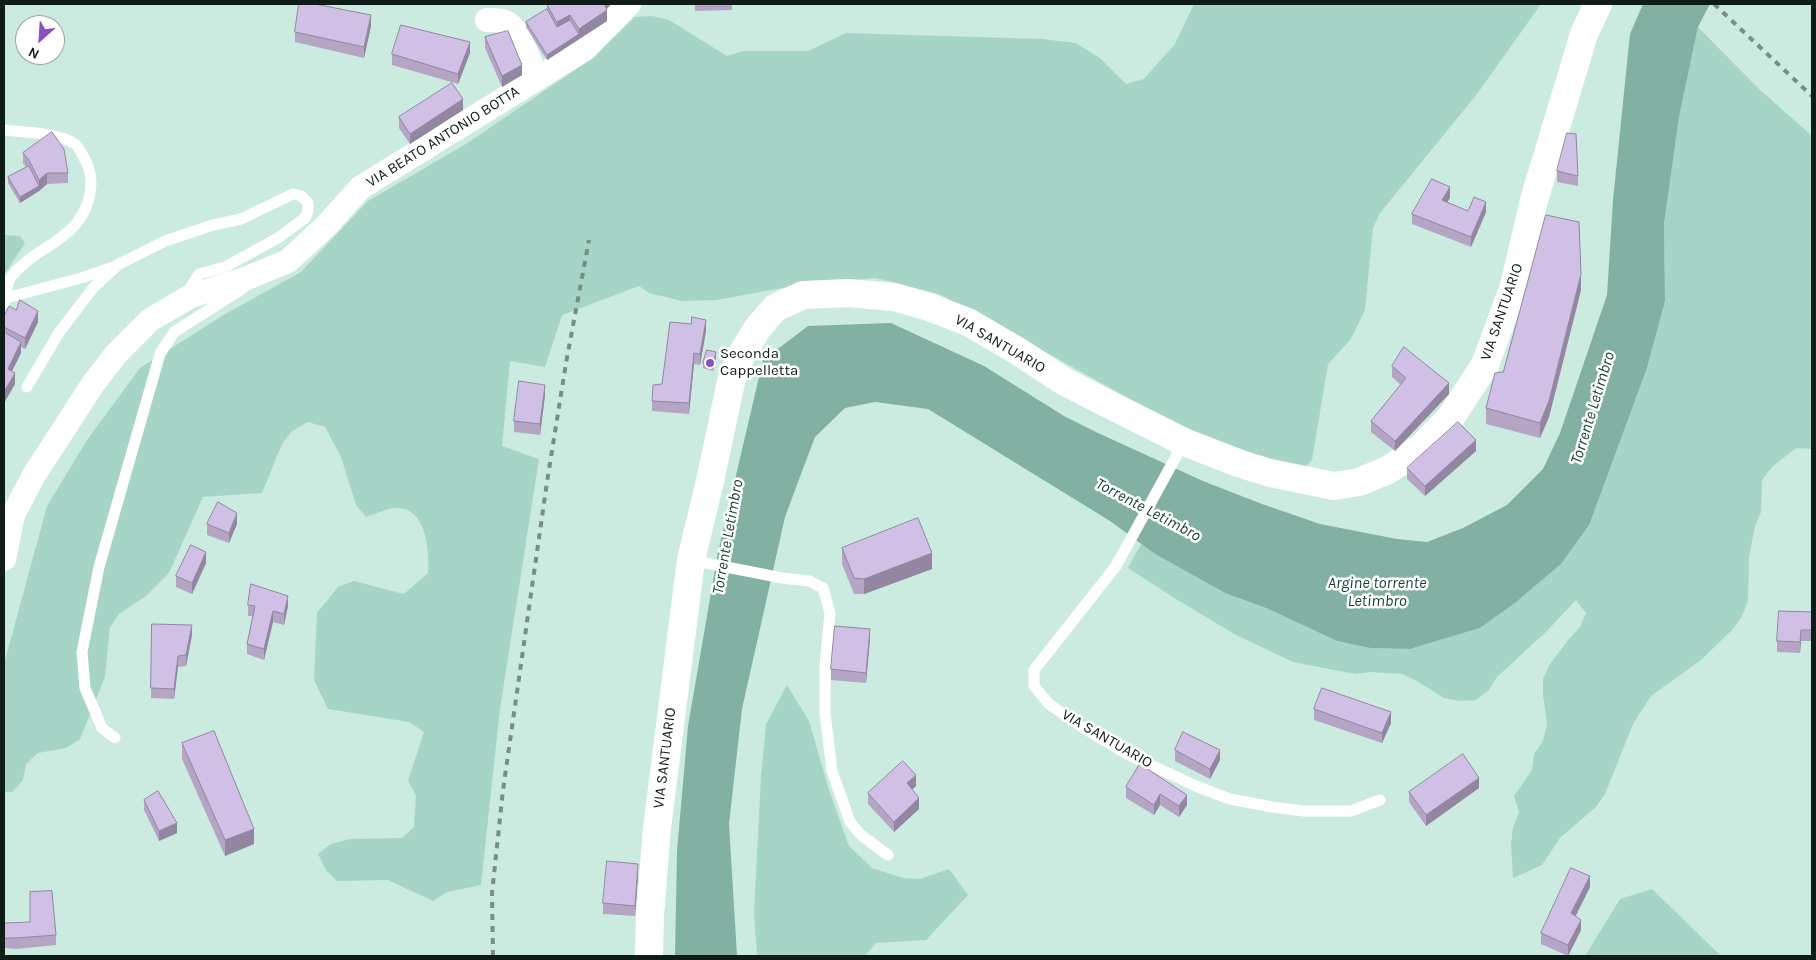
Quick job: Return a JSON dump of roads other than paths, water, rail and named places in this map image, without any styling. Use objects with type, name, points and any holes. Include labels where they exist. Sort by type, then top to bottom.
[{"type":"main road","name":"VIA SANTUARIO","points":[[649,956],[657,828],[710,481],[731,382],[742,354],[757,329],[775,308],[803,296],[848,293],[894,298],[929,307],[960,319],[1016,350],[1065,382],[1180,450],[1241,464],[1270,473],[1334,486],[1359,482],[1388,470],[1421,448],[1451,417],[1485,365],[1514,286],[1534,200],[1584,34],[1598,4]]},
{"type":"street","name":"VIA BEATO ANTONIO BOTTA","points":[[4,559],[13,515],[34,475],[93,384],[116,354],[150,320],[191,296],[245,279],[288,261],[326,226],[360,188],[586,49],[629,4]]},
{"type":"street","name":"VIA BEATO ANTONIO BOTTA","points":[[487,20],[500,20],[511,25],[537,78]]},
{"type":"lane","points":[[4,130],[57,136],[76,144],[87,161],[92,180],[89,200],[83,214],[68,232],[19,268],[10,279],[5,300],[81,278],[119,264],[165,241],[213,225],[241,220],[293,194],[301,196],[308,203],[308,211],[305,218],[278,238],[226,267],[199,274],[191,287],[191,296]]},
{"type":"lane","points":[[27,387],[58,334],[93,288],[119,264]]},
{"type":"lane","points":[[115,738],[102,728],[85,688],[82,652],[99,566],[160,354],[174,332],[243,288],[245,279]]},
{"type":"lane","name":"VIA SANTUARIO","points":[[1180,450],[1116,566],[1034,670],[1034,686],[1049,704],[1082,727],[1127,754],[1198,787],[1230,799],[1304,811],[1351,811],[1380,800]]},
{"type":"lane","points":[[697,562],[782,578],[809,581],[823,588],[830,613],[825,667],[824,714],[832,771],[850,822],[860,835],[888,855]]},
{"type":"water","name":"Argine torrente Letimbro","points":[[1643,4],[1710,4],[1698,27],[1679,117],[1664,224],[1665,301],[1647,368],[1589,525],[1561,564],[1515,603],[1480,628],[1410,649],[1370,648],[1337,641],[1266,608],[1225,593],[1155,554],[1110,521],[928,409],[875,402],[845,408],[815,437],[785,517],[742,709],[729,824],[737,956],[675,956],[677,851],[688,726],[718,552],[763,360],[808,326],[891,323],[984,366],[1064,416],[1098,433],[1203,481],[1262,504],[1320,524],[1397,539],[1427,542],[1463,528],[1507,505],[1543,469],[1560,433],[1607,295],[1613,200],[1630,34]]},
{"type":"railway","points":[[1714,4],[1812,96]]},
{"type":"railway","points":[[493,956],[492,893],[503,790],[547,482],[566,363],[589,240]]},
{"type":"place","name":"Seconda Cappelletta","points":[[710,363]]},
{"type":"water label","name":"Torrente Letimbro","points":[[1593,408]]},
{"type":"water label","name":"Torrente Letimbro","points":[[1148,510]]},
{"type":"water label","name":"Torrente Letimbro","points":[[728,537]]}]
